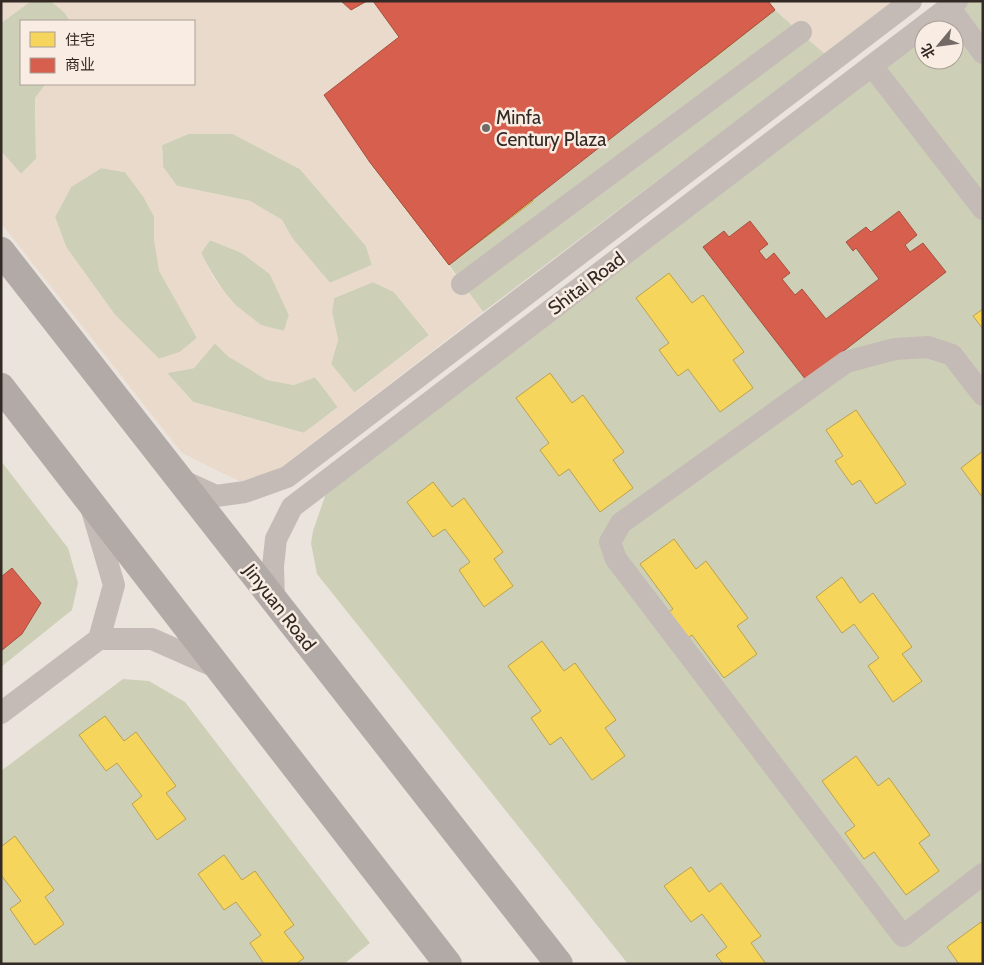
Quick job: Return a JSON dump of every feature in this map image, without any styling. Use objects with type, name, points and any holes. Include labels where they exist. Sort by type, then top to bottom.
[{"type":"main road","name":"Jinyuan Road","points":[[1,251],[559,964]]},
{"type":"main road","points":[[1,387],[448,964]]},
{"type":"street","name":"Shitai Road","points":[[181,480],[216,496],[245,492],[288,477],[911,1]]},
{"type":"street","name":"Shitai Road","points":[[274,600],[273,566],[276,539],[292,507],[953,4]]},
{"type":"street","points":[[953,4],[983,54]]},
{"type":"street","points":[[462,284],[801,32]]},
{"type":"street","points":[[872,66],[983,209]]},
{"type":"street","points":[[983,395],[952,355],[928,347],[895,349],[846,362],[622,523],[610,542],[616,560],[903,936],[983,874]]},
{"type":"street","points":[[88,499],[114,585],[98,640]]},
{"type":"street","points":[[1,712],[98,640],[152,639],[220,669]]},
{"type":"green space","points":[[31,1],[51,1],[65,13],[69,20],[20,20],[20,85],[45,85],[35,99],[36,159],[21,174],[1,151],[1,23]]},
{"type":"green space","points":[[957,1],[983,1],[983,964],[628,964],[317,574],[311,543],[313,531],[332,476],[914,34],[914,70],[964,70],[964,20],[932,20]]},
{"type":"green space","points":[[775,10],[825,54],[483,312],[449,265]]},
{"type":"green space","points":[[188,134],[233,134],[300,169],[366,246],[372,265],[330,283],[292,238],[282,220],[250,201],[177,186],[163,167],[162,145]]},
{"type":"green space","points":[[101,168],[125,172],[143,196],[154,216],[154,240],[183,312],[197,338],[180,352],[159,359],[115,315],[66,247],[55,217],[71,187]]},
{"type":"green space","points":[[210,240],[242,253],[270,274],[289,315],[284,331],[264,326],[251,319],[233,303],[212,274],[201,253]]},
{"type":"green space","points":[[373,282],[394,292],[429,335],[354,393],[331,364],[338,340],[332,312],[334,298]]},
{"type":"green space","points":[[215,343],[229,357],[293,385],[315,377],[338,407],[304,433],[193,402],[167,373],[194,368]]},
{"type":"green space","points":[[1,461],[68,548],[78,583],[72,610],[1,667]]},
{"type":"green space","points":[[123,679],[149,681],[185,702],[370,943],[344,964],[1,964],[1,771]]},
{"type":"shaded area","points":[[1,1],[31,1],[1,23]]},
{"type":"shaded area","points":[[51,1],[341,1],[351,10],[367,1],[373,1],[399,37],[324,95],[371,164],[483,312],[272,474],[245,484],[182,453],[1,223],[1,151],[21,174],[36,159],[35,98],[45,85],[195,85],[195,20],[69,20],[65,13]],"holes":[[[188,134],[233,134],[300,169],[366,246],[372,265],[330,283],[292,238],[282,220],[250,201],[177,186],[163,167],[162,145]],[[101,168],[125,172],[143,196],[154,216],[154,240],[159,271],[197,338],[180,352],[159,359],[115,315],[66,247],[55,217],[71,187]],[[210,240],[242,253],[270,274],[289,315],[284,331],[261,325],[233,303],[214,279],[201,253]],[[373,282],[394,292],[429,335],[355,393],[331,364],[338,340],[332,312],[334,298]],[[215,343],[229,357],[267,380],[293,385],[316,377],[338,408],[303,433],[193,402],[167,373],[194,368]]]},
{"type":"shaded area","points":[[768,1],[911,1],[825,54],[775,10]]},
{"type":"building: 住宅","points":[[654,1],[768,1],[775,10],[704,66]]},
{"type":"building: 住宅","points":[[453,96],[533,201],[449,265],[369,161]]},
{"type":"building: 住宅","points":[[669,273],[692,303],[703,295],[744,352],[733,360],[753,388],[720,412],[688,369],[678,376],[659,350],[669,343],[636,298]]},
{"type":"building: 住宅","points":[[983,309],[983,329],[973,316]]},
{"type":"building: 住宅","points":[[550,373],[572,403],[583,395],[624,452],[613,460],[633,488],[600,512],[569,469],[559,476],[540,450],[549,443],[516,398]]},
{"type":"building: 住宅","points":[[856,410],[906,484],[876,504],[860,480],[852,485],[835,461],[843,456],[826,430]]},
{"type":"building: 住宅","points":[[983,451],[983,498],[961,468]]},
{"type":"building: 住宅","points":[[433,482],[452,507],[464,498],[503,552],[494,559],[513,586],[484,607],[459,570],[470,562],[445,529],[433,537],[407,502]]},
{"type":"building: 住宅","points":[[674,539],[696,569],[706,561],[748,618],[737,626],[757,654],[724,678],[692,635],[682,642],[663,616],[673,609],[640,564]]},
{"type":"building: 住宅","points":[[842,577],[860,603],[873,593],[912,647],[902,654],[922,681],[893,702],[868,666],[879,658],[854,624],[842,633],[816,597]]},
{"type":"building: 住宅","points":[[542,641],[564,671],[575,663],[616,720],[605,728],[625,756],[592,780],[561,737],[550,745],[531,718],[541,711],[508,666]]},
{"type":"building: 住宅","points":[[105,716],[124,741],[136,732],[176,786],[166,793],[186,819],[157,840],[132,804],[142,796],[117,763],[106,771],[79,735]]},
{"type":"building: 住宅","points":[[856,756],[878,786],[889,778],[930,835],[919,843],[939,871],[906,895],[874,852],[864,859],[845,833],[855,826],[822,781]]},
{"type":"building: 住宅","points":[[15,836],[54,890],[45,897],[64,924],[35,945],[10,909],[21,901],[1,875],[1,844],[2,846]]},
{"type":"building: 住宅","points":[[224,855],[242,880],[255,871],[294,925],[284,932],[304,958],[296,964],[264,964],[250,943],[261,935],[236,902],[224,910],[198,874]]},
{"type":"building: 住宅","points":[[691,867],[709,892],[721,883],[761,936],[751,943],[766,964],[723,964],[716,955],[727,947],[702,914],[691,922],[664,886]]},
{"type":"building: 住宅","points":[[981,922],[983,925],[983,964],[959,964],[947,947]]},
{"type":"building: 商业","points":[[341,1],[367,1],[351,10]]},
{"type":"building: 商业","name":"Minfa Century Plaza","points":[[373,1],[768,1],[775,10],[449,265],[369,161],[324,95],[399,37]]},
{"type":"building: 商业","points":[[899,211],[917,235],[905,245],[910,252],[923,243],[946,272],[806,380],[703,247],[724,231],[729,237],[750,221],[768,244],[759,251],[766,260],[774,253],[790,273],[782,279],[795,295],[802,289],[826,319],[879,279],[856,248],[853,251],[846,242],[866,227],[871,232]]},
{"type":"building: 商业","points":[[12,568],[41,603],[22,634],[1,651],[1,577]]},
{"type":"place","name":"Minfa Century Plaza","points":[[486,128]]}]
